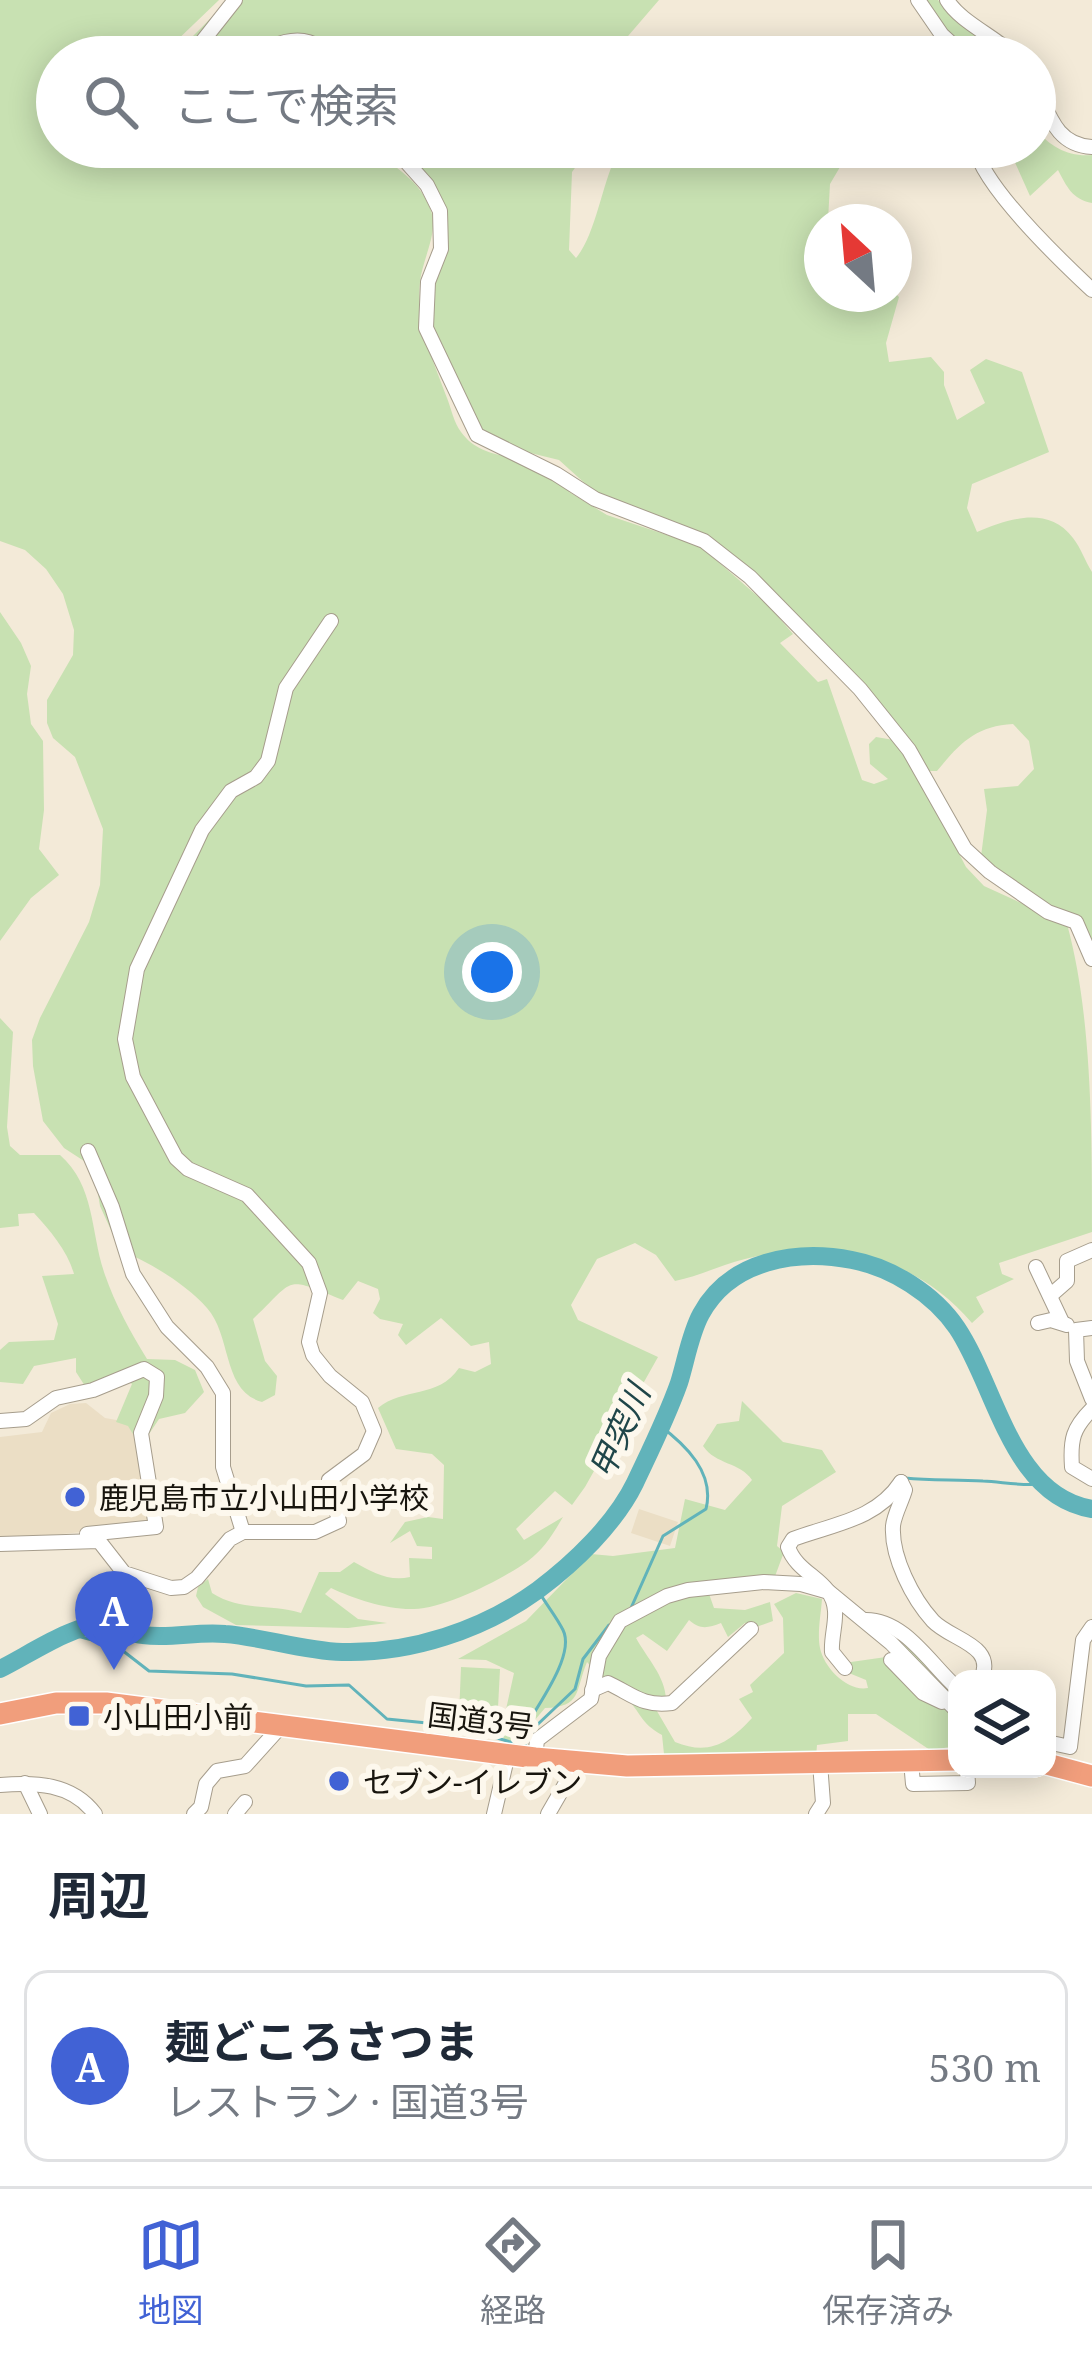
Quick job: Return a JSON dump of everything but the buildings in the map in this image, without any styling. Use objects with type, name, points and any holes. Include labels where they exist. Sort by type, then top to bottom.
[{"type":"highway","name":"国道3号","points":[[0,1714],[56,1703],[106,1703],[536,1758],[655,1766],[948,1760]]},
{"type":"highway","points":[[1056,1766],[1092,1776]]},
{"type":"street","points":[[207,36],[235,0]]},
{"type":"street","points":[[918,0],[943,36]]},
{"type":"street","points":[[947,0],[953,10],[994,36]]},
{"type":"street","points":[[1056,129],[1082,147],[1092,148]]},
{"type":"street","points":[[412,168],[427,184],[440,211],[441,249],[428,282],[426,328],[477,435],[595,499],[704,541],[750,577],[860,688],[909,750],[965,849],[1048,912],[1076,922],[1092,958]]},
{"type":"street","points":[[984,168],[1024,220],[1092,290]]},
{"type":"street","points":[[56,1540],[99,1541],[124,1573],[184,1588],[230,1538],[243,1532],[316,1532],[339,1521],[329,1480],[364,1454],[374,1431],[362,1402],[330,1376],[313,1354],[310,1330],[320,1294],[309,1263],[247,1195],[188,1169],[176,1158],[133,1077],[125,1039],[137,968],[202,830],[231,791],[256,777],[268,761],[286,688],[331,621]]},
{"type":"street","points":[[88,1151],[133,1274],[167,1327],[207,1367],[223,1393],[223,1467],[243,1532]]},
{"type":"street","points":[[1051,1294],[1067,1281],[1067,1261],[1092,1250]]},
{"type":"street","points":[[1036,1267],[1062,1322]]},
{"type":"street","points":[[1038,1323],[1062,1322],[1084,1329],[1077,1361],[1092,1399]]},
{"type":"street","points":[[0,1420],[26,1419],[56,1398],[93,1390],[144,1369],[160,1384],[141,1433],[156,1527],[0,1544]]},
{"type":"street","points":[[1092,1409],[1075,1426],[1070,1443],[1072,1467],[1092,1479]]},
{"type":"street","points":[[948,1703],[866,1620],[792,1558],[788,1547],[794,1539],[866,1516],[901,1482],[905,1490],[893,1525],[905,1582],[936,1625],[975,1647],[984,1658],[985,1670]]},
{"type":"street","points":[[536,1758],[537,1740],[591,1699],[599,1656],[620,1621],[667,1596],[707,1587],[764,1582],[830,1592]]},
{"type":"street","points":[[830,1592],[835,1610],[832,1652],[845,1668]]},
{"type":"street","points":[[866,1620],[883,1620],[897,1629],[948,1679]]},
{"type":"street","points":[[1056,1744],[1070,1747],[1083,1640],[1092,1627]]},
{"type":"street","points":[[592,1690],[608,1683],[655,1705],[672,1702],[752,1629]]},
{"type":"street","points":[[891,1660],[923,1693],[948,1705]]},
{"type":"street","points":[[202,1812],[206,1784],[217,1772],[245,1766],[282,1725]]},
{"type":"street","points":[[494,1814],[508,1754]]},
{"type":"street","points":[[911,1761],[913,1784],[968,1783],[968,1778]]},
{"type":"street","points":[[548,1814],[578,1762]]},
{"type":"street","points":[[816,1814],[823,1803],[820,1762]]},
{"type":"street","points":[[25,1783],[35,1810]]},
{"type":"street","points":[[0,1786],[44,1783],[88,1804],[95,1814]]},
{"type":"shaded area","name":"鹿児島市立小山田小学校","points":[[86,1403],[105,1418],[139,1424],[154,1525],[0,1540],[0,1437],[42,1432],[51,1413]]},
{"type":"shaded area","points":[[639,1509],[678,1522],[670,1546],[631,1533]]},
{"type":"green space","points":[[0,0],[219,0],[181,36],[36,36],[36,168],[397,168],[413,182],[433,219],[420,282],[423,327],[461,432],[484,450],[557,467],[569,475],[569,492],[607,515],[700,546],[769,606],[793,634],[780,643],[818,682],[827,679],[862,780],[874,784],[888,779],[870,764],[869,744],[876,737],[900,741],[966,867],[984,886],[1067,924],[1086,1035],[1092,1232],[999,1263],[1002,1274],[1014,1279],[976,1297],[984,1312],[972,1323],[924,1281],[869,1257],[808,1250],[777,1253],[675,1281],[656,1255],[635,1243],[597,1259],[571,1305],[578,1320],[658,1357],[572,1505],[555,1491],[516,1529],[524,1540],[563,1517],[534,1556],[457,1599],[427,1608],[371,1603],[331,1588],[325,1594],[358,1619],[387,1623],[348,1628],[236,1625],[203,1607],[196,1596],[208,1579],[212,1593],[223,1599],[301,1613],[319,1572],[340,1572],[354,1562],[381,1575],[402,1578],[410,1577],[409,1558],[432,1559],[432,1547],[417,1546],[410,1531],[390,1543],[405,1522],[443,1519],[444,1465],[432,1454],[396,1449],[378,1408],[398,1397],[431,1389],[459,1368],[475,1372],[491,1364],[489,1342],[471,1346],[441,1318],[406,1345],[398,1335],[403,1324],[373,1313],[380,1299],[378,1289],[358,1281],[343,1300],[292,1285],[253,1319],[265,1361],[277,1376],[275,1395],[262,1402],[240,1387],[207,1308],[166,1274],[120,1250],[100,1206],[95,1175],[64,1148],[43,1121],[33,1066],[32,1040],[40,1018],[89,922],[100,885],[103,829],[75,757],[53,738],[47,723],[47,700],[73,655],[74,630],[63,594],[46,569],[25,550],[0,541]]},
{"type":"green space","points":[[229,0],[659,0],[628,36],[193,36]]},
{"type":"green space","points":[[918,0],[938,0],[977,36],[949,36]]},
{"type":"green space","points":[[1056,147],[1092,155],[1092,203],[1075,195],[1058,170],[1030,196],[1017,168],[1056,168]]},
{"type":"green space","points":[[407,168],[575,168],[569,250],[576,258],[612,168],[839,168],[830,184],[829,204],[804,204],[804,312],[895,312],[886,343],[889,362],[931,357],[944,372],[957,420],[985,403],[970,370],[986,359],[1022,372],[1049,452],[972,484],[967,508],[977,532],[1014,519],[1052,521],[1073,538],[1092,572],[1092,966],[1074,924],[980,864],[987,810],[984,789],[1018,786],[1034,769],[1029,741],[1013,724],[989,728],[970,738],[937,771],[919,771],[905,737],[725,548],[701,533],[619,514],[559,460],[506,447],[466,427],[431,310],[429,269],[444,217],[432,180]]},
{"type":"green space","points":[[0,612],[31,666],[27,694],[31,724],[43,741],[39,849],[59,875],[31,898],[0,941]]},
{"type":"green space","points":[[0,1018],[13,1032],[10,1146],[20,1155],[60,1155],[72,1168],[86,1196],[109,1286],[141,1349],[147,1359],[175,1360],[195,1370],[204,1392],[185,1413],[159,1419],[147,1437],[136,1439],[128,1426],[116,1422],[132,1384],[117,1372],[85,1386],[76,1372],[76,1358],[34,1366],[23,1384],[0,1382],[0,1350],[9,1342],[54,1340],[58,1324],[42,1276],[74,1274],[63,1250],[34,1213],[18,1214],[19,1226],[0,1228]]},
{"type":"green space","points":[[742,1401],[783,1442],[822,1450],[836,1472],[782,1506],[777,1546],[784,1552],[774,1579],[708,1591],[714,1608],[745,1610],[770,1602],[773,1621],[756,1627],[745,1623],[728,1637],[721,1623],[704,1627],[689,1620],[667,1651],[643,1634],[636,1638],[662,1683],[666,1699],[654,1706],[675,1742],[698,1748],[718,1745],[752,1718],[739,1699],[753,1692],[750,1685],[784,1653],[783,1618],[774,1604],[796,1593],[822,1599],[822,1656],[838,1677],[853,1686],[868,1688],[866,1680],[844,1671],[844,1663],[892,1652],[870,1617],[905,1642],[948,1686],[948,1747],[930,1750],[876,1714],[848,1714],[848,1741],[817,1745],[816,1757],[672,1756],[664,1754],[662,1735],[587,1662],[571,1701],[545,1708],[519,1746],[505,1741],[501,1732],[514,1673],[486,1660],[458,1659],[526,1621],[591,1554],[675,1548],[685,1499],[725,1510],[752,1480],[703,1446],[717,1424],[739,1421]]},
{"type":"green space","points":[[461,1667],[500,1669],[497,1727],[459,1716]]},
{"type":"waterway","name":"甲突川","points":[[0,1669],[88,1626],[143,1635],[225,1634],[327,1651],[368,1652],[445,1637],[494,1617],[566,1568],[616,1513],[664,1421],[697,1322],[714,1296],[747,1270],[788,1258],[831,1257],[867,1264],[924,1293],[957,1328],[1024,1461],[1065,1500],[1092,1509]]},
{"type":"waterway","points":[[631,1608],[663,1536],[706,1509],[708,1496],[696,1461],[659,1425]]},
{"type":"waterway","points":[[905,1478],[1041,1484]]},
{"type":"waterway","points":[[517,1742],[558,1671],[566,1642],[538,1590]]},
{"type":"waterway","points":[[70,1634],[118,1647],[149,1671],[232,1674],[306,1686],[349,1685],[387,1719],[457,1726],[524,1746],[537,1725],[575,1689],[583,1659],[609,1625]]},
{"type":"place","name":"鹿児島市立小山田小学校","points":[[75,1497]]},
{"type":"place","name":"麺どころさつま","points":[[114,1670]]},
{"type":"place","name":"小山田小前","points":[[79,1716]]},
{"type":"place","name":"セブン-イレブン","points":[[339,1781]]}]
